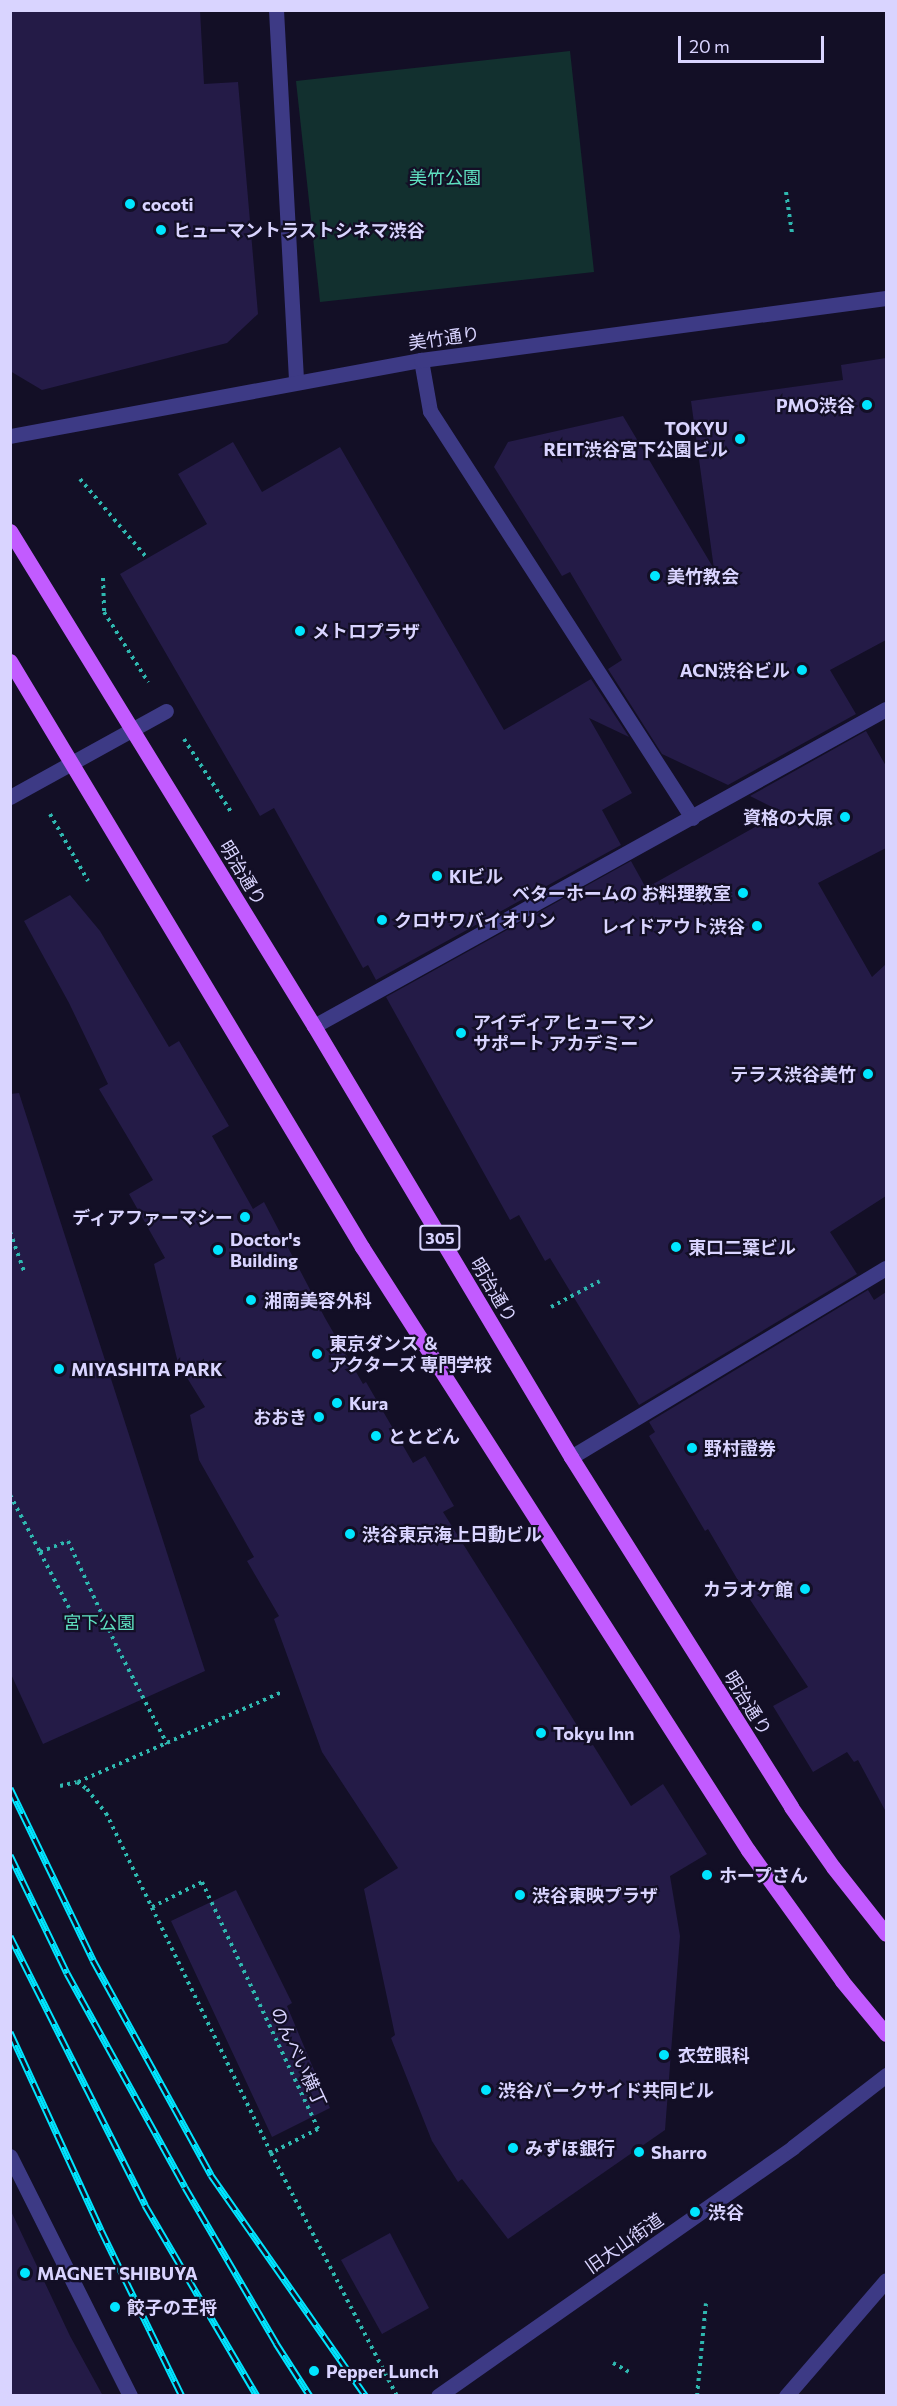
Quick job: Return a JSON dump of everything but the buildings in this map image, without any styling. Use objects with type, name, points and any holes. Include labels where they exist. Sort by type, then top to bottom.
[{"type":"main road","name":"明治通り","points":[[10,531],[314,1026],[571,1457],[790,1807],[833,1867],[886,1934]]},
{"type":"main road","points":[[10,661],[368,1257],[748,1850],[842,1981],[886,2034]]},
{"type":"street","points":[[276,10],[296,381]]},
{"type":"street","name":"美竹通り","points":[[10,436],[296,381],[421,360],[886,298]]},
{"type":"street","points":[[421,360],[430,411],[692,818]]},
{"type":"street","points":[[314,1026],[886,709]]},
{"type":"street","points":[[10,798],[166,711]]},
{"type":"street","points":[[571,1457],[886,1268]]},
{"type":"street","name":"旧大山街道","points":[[438,2396],[794,2147],[886,2075]]},
{"type":"street","points":[[10,2156],[130,2396]]},
{"type":"street","points":[[786,2396],[886,2280]]},
{"type":"path","points":[[786,192],[792,233]]},
{"type":"path","points":[[80,479],[147,558]]},
{"type":"path","points":[[103,578],[104,612]]},
{"type":"path","points":[[33,785],[88,881]]},
{"type":"path","points":[[10,1232],[24,1271]]},
{"type":"path","points":[[551,1307],[600,1281]]},
{"type":"path","points":[[10,1495],[69,1608]]},
{"type":"path","points":[[40,1552],[68,1541],[118,1648],[167,1744]]},
{"type":"path","points":[[60,1786],[77,1782],[167,1744],[282,1692]]},
{"type":"path","points":[[77,1782],[87,1789],[106,1813],[271,2153],[397,2396]]},
{"type":"path","name":"のんべい横丁","points":[[152,1907],[202,1882],[318,2129],[271,2153]]},
{"type":"path","points":[[697,2396],[706,2302]]},
{"type":"path","points":[[613,2363],[629,2372]]},
{"type":"green space","name":"美竹公園","points":[[570,51],[594,272],[320,302],[296,81]]},
{"type":"railway","points":[[10,1788],[93,1960],[211,2175],[366,2396]]},
{"type":"railway","points":[[10,1855],[67,1973],[185,2187],[276,2343],[310,2396]]},
{"type":"railway","points":[[10,1936],[145,2205],[257,2396]]},
{"type":"railway","points":[[10,2032],[101,2230],[182,2396]]},
{"type":"place","name":"cocoti","points":[[130,204]]},
{"type":"place","name":"ヒューマントラストシネマ渋谷","points":[[161,230]]},
{"type":"place","name":"PMO渋谷","points":[[867,405]]},
{"type":"place","name":"TOKYU REIT渋谷宮下公園ビル","points":[[740,439]]},
{"type":"place","name":"美竹教会","points":[[655,576]]},
{"type":"place","name":"メトロプラザ","points":[[300,631]]},
{"type":"place","name":"ACN渋谷ビル","points":[[802,670]]},
{"type":"place","name":"資格の大原","points":[[845,817]]},
{"type":"place","name":"KIビル","points":[[437,876]]},
{"type":"place","name":"ベターホームの お料理教室","points":[[743,893]]},
{"type":"place","name":"クロサワバイオリン","points":[[382,920]]},
{"type":"place","name":"レイドアウト渋谷","points":[[757,926]]},
{"type":"place","name":"アイディア ヒューマン サポート アカデミー","points":[[461,1033]]},
{"type":"place","name":"テラス渋谷美竹","points":[[868,1074]]},
{"type":"place","name":"ディアファーマシー","points":[[245,1217]]},
{"type":"place","name":"東口二葉ビル","points":[[676,1247]]},
{"type":"place","name":"Doctor's Building","points":[[218,1250]]},
{"type":"place","name":"湘南美容外科","points":[[251,1300]]},
{"type":"place","name":"東京ダンス ＆ アクターズ 専門学校","points":[[317,1354]]},
{"type":"place","name":"MIYASHITA PARK","points":[[59,1369]]},
{"type":"place","name":"Kura","points":[[337,1403]]},
{"type":"place","name":"おおき","points":[[319,1417]]},
{"type":"place","name":"ととどん","points":[[376,1436]]},
{"type":"place","name":"野村證券","points":[[692,1448]]},
{"type":"place","name":"渋谷東京海上日動ビル","points":[[350,1534]]},
{"type":"place","name":"カラオケ館","points":[[805,1589]]},
{"type":"place","name":"Tokyu Inn","points":[[541,1733]]},
{"type":"place","name":"ホープさん","points":[[707,1875]]},
{"type":"place","name":"渋谷東映プラザ","points":[[520,1895]]},
{"type":"place","name":"衣笠眼科","points":[[664,2055]]},
{"type":"place","name":"渋谷パークサイド共同ビル","points":[[486,2090]]},
{"type":"place","name":"みずほ銀行","points":[[513,2148]]},
{"type":"place","name":"Sharro","points":[[639,2152]]},
{"type":"place","name":"渋谷","points":[[695,2212]]},
{"type":"place","name":"MAGNET SHIBUYA","points":[[25,2273]]},
{"type":"place","name":"餃子の王将","points":[[115,2307]]},
{"type":"place","name":"Pepper Lunch","points":[[314,2371]]},
{"type":"park label","name":"宮下公園","points":[[99,1622]]}]
